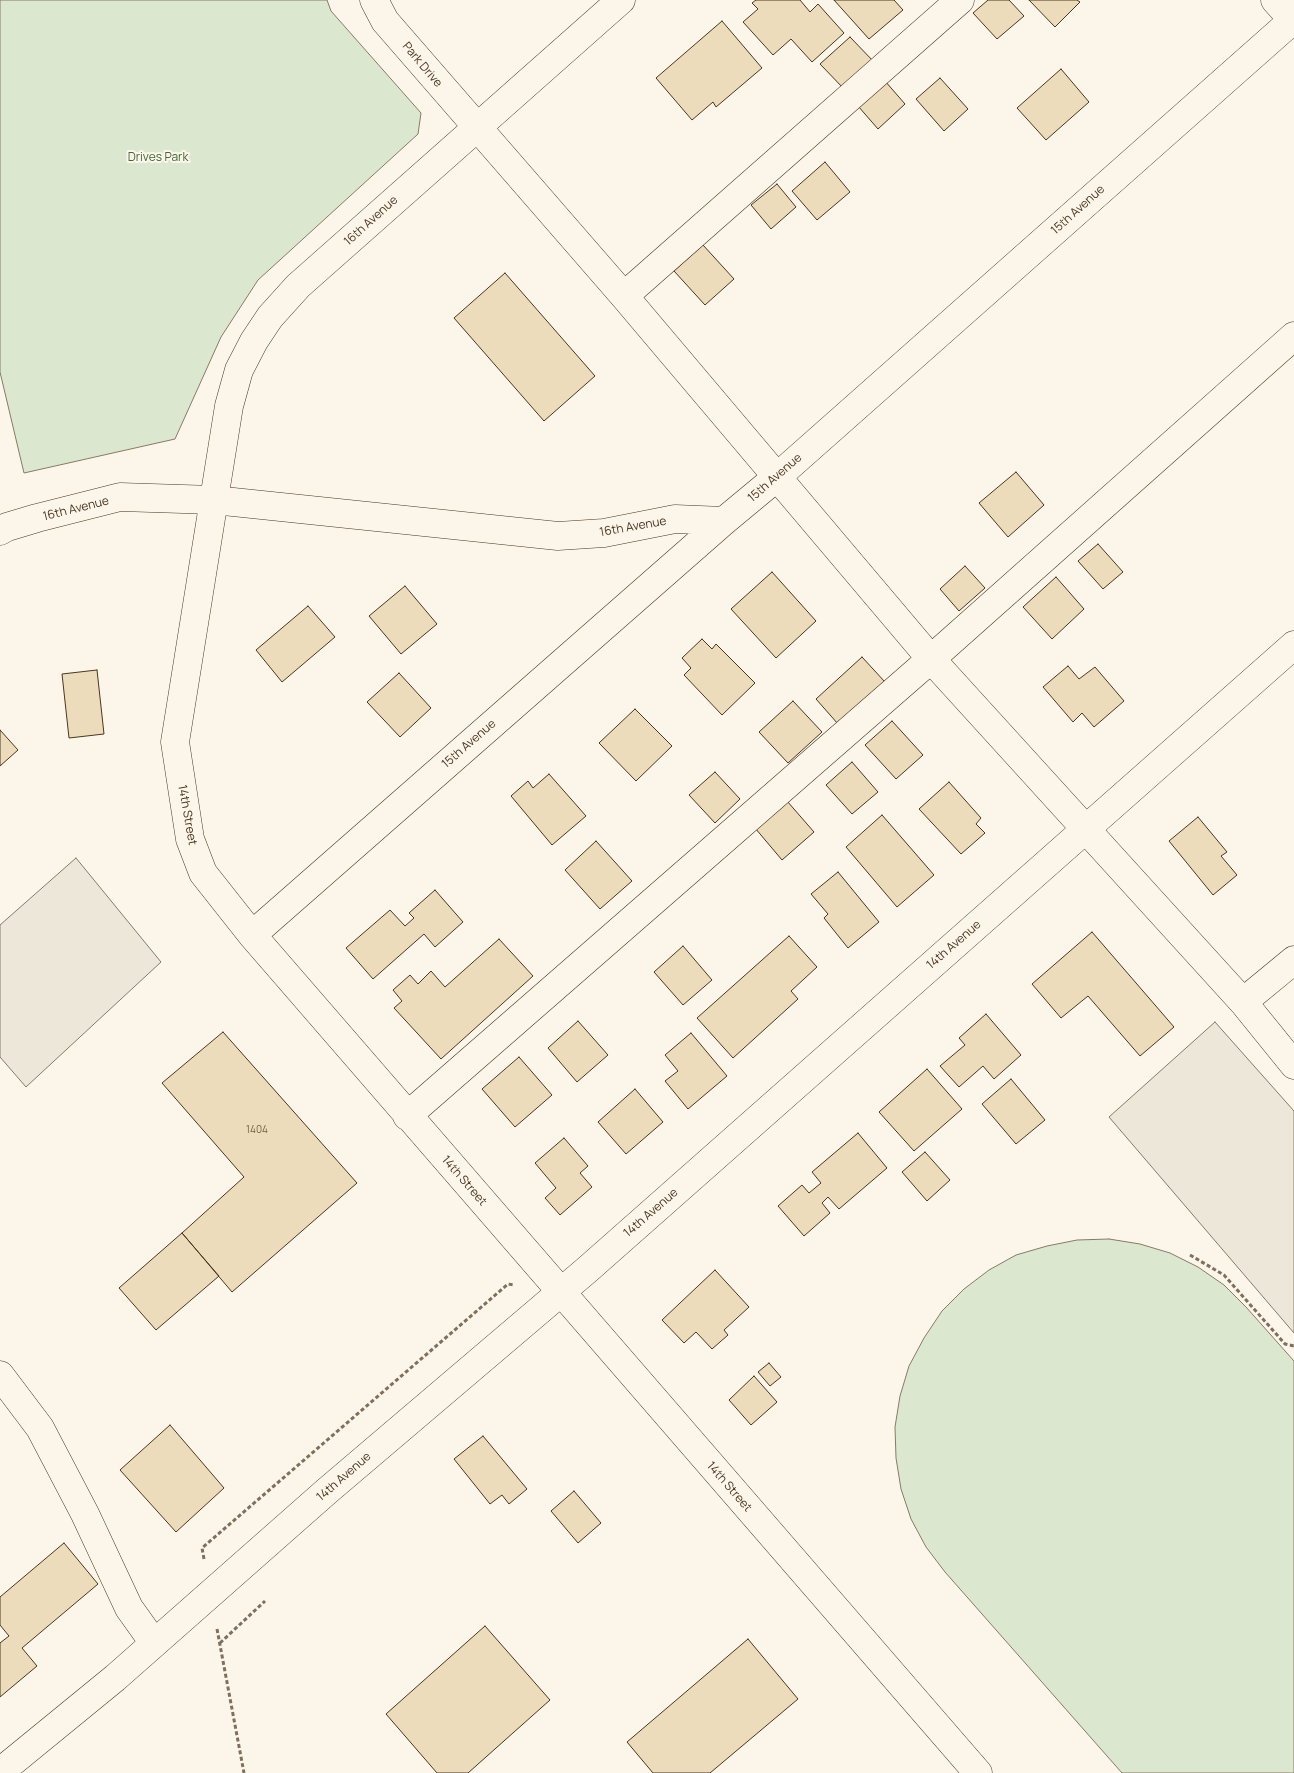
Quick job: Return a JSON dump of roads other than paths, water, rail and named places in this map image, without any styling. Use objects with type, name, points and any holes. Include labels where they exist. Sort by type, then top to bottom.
[{"type":"street","name":"Park Drive","points":[[374,0],[385,22],[624,296],[931,659],[1243,1002],[1294,1065]]},
{"type":"street","name":"16th Avenue","points":[[214,500],[229,406],[238,370],[270,316],[298,286],[621,0]]},
{"type":"street","points":[[624,296],[960,0]]},
{"type":"street","name":"15th Avenue","points":[[252,935],[724,521],[777,477],[1289,15]]},
{"type":"street","points":[[407,1116],[931,659],[1294,336]]},
{"type":"street","name":"16th Avenue","points":[[0,532],[7,527],[30,520],[120,497],[214,500],[558,536],[604,533],[675,519],[724,521]]},
{"type":"street","name":"14th Street","points":[[214,500],[175,742],[190,839],[203,873],[252,935],[407,1116],[978,1773]]},
{"type":"street","name":"14th Avenue","points":[[0,1772],[154,1643],[327,1491],[560,1292],[1294,645]]},
{"type":"street","points":[[1243,1002],[1294,960]]},
{"type":"street","points":[[0,1375],[40,1428],[85,1514],[129,1608],[154,1643]]},
{"type":"park label","name":"Drives Park","points":[[158,158]]}]
